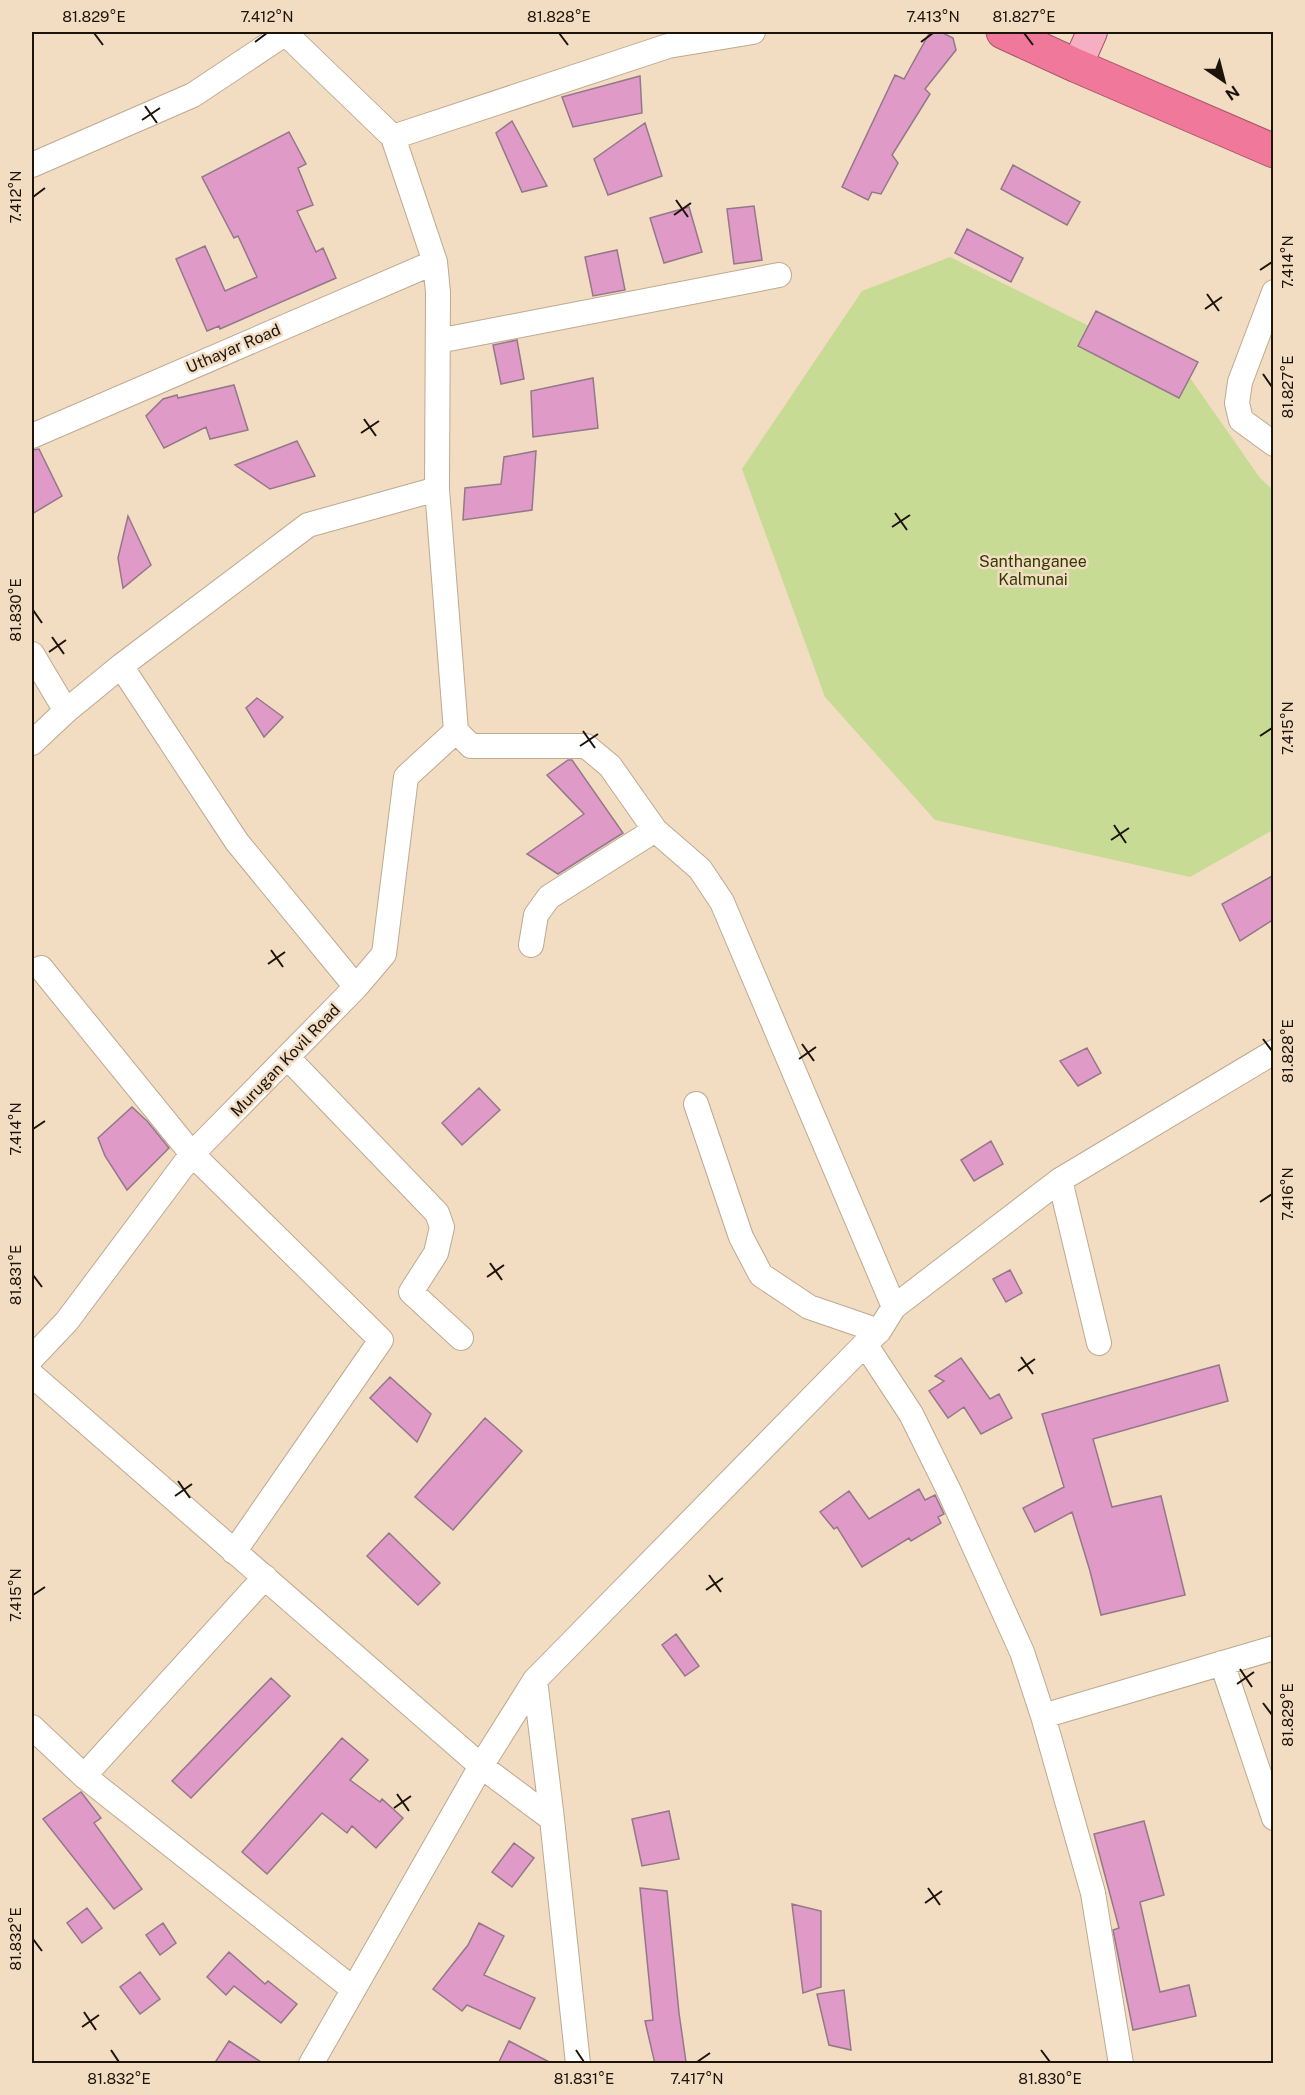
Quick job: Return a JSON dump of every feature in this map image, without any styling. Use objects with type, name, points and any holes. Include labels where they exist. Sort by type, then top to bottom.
[{"type":"highway","points":[[1003,32],[1274,151]]},
{"type":"main road","points":[[1077,66],[1092,32]]},
{"type":"street","points":[[32,165],[193,95],[285,32],[393,137],[435,262],[438,292],[437,489],[456,731],[471,746],[586,746],[610,766],[654,830],[700,869],[722,902],[894,1307]]},
{"type":"street","points":[[393,137],[668,46],[753,32]]},
{"type":"street","name":"Uthayar Road","points":[[32,435],[435,262]]},
{"type":"street","points":[[438,341],[779,275]]},
{"type":"street","points":[[1274,292],[1240,382],[1238,403],[1241,420],[1274,444]]},
{"type":"street","points":[[32,743],[66,711],[121,666],[309,525],[437,489]]},
{"type":"street","points":[[32,654],[66,711]]},
{"type":"street","points":[[121,666],[237,842],[356,987]]},
{"type":"street","name":"Murugan Kovil Road","points":[[32,1358],[67,1321],[192,1154],[356,987],[384,954],[406,777],[456,731]]},
{"type":"street","points":[[531,945],[536,915],[549,897],[654,830]]},
{"type":"street","points":[[35,967],[192,1154],[381,1340],[234,1552]]},
{"type":"street","points":[[311,2064],[482,1766],[535,1680],[872,1337],[894,1307],[1060,1180],[1274,1052]]},
{"type":"street","points":[[287,1057],[437,1213],[442,1227],[436,1253],[411,1292],[461,1338]]},
{"type":"street","points":[[696,1104],[741,1237],[761,1275],[809,1307],[872,1337],[950,1493],[1022,1652],[1043,1716],[1093,1893],[1121,2064]]},
{"type":"street","points":[[1060,1180],[1099,1343]]},
{"type":"street","points":[[32,1375],[482,1766],[552,1819]]},
{"type":"street","points":[[84,1776],[265,1577]]},
{"type":"street","points":[[1043,1716],[1274,1648]]},
{"type":"street","points":[[1221,1663],[1274,1818]]},
{"type":"street","points":[[535,1680],[578,2064]]},
{"type":"street","points":[[32,1727],[84,1776],[353,1989]]},
{"type":"green space","name":"Santhanganee Kalmunai","points":[[950,257],[1188,375],[1260,478],[1273,490],[1273,830],[1190,877],[935,820],[825,697],[742,469],[862,291]]},
{"type":"building","points":[[930,32],[941,32],[953,38],[956,50],[925,89],[930,94],[892,155],[898,163],[881,194],[872,192],[868,200],[842,187],[895,75],[904,79]]},
{"type":"building","points":[[640,76],[642,113],[573,127],[562,97]]},
{"type":"building","points":[[512,121],[547,186],[522,192],[496,133]]},
{"type":"building","points":[[645,123],[662,176],[608,195],[594,159]]},
{"type":"building","points":[[289,132],[306,164],[298,168],[313,205],[297,211],[316,252],[323,248],[336,278],[220,329],[219,326],[207,331],[176,259],[205,246],[225,291],[257,277],[238,236],[234,238],[202,177]]},
{"type":"building","points":[[1013,165],[1080,202],[1067,225],[1001,189]]},
{"type":"building","points":[[754,206],[762,260],[734,264],[727,209]]},
{"type":"building","points":[[689,207],[702,252],[664,263],[650,218]]},
{"type":"building","points":[[967,229],[1023,258],[1011,282],[955,253]]},
{"type":"building","points":[[617,250],[625,290],[593,296],[585,257]]},
{"type":"building","points":[[1096,311],[1198,362],[1179,398],[1078,346]]},
{"type":"building","points":[[517,340],[524,379],[501,384],[493,345]]},
{"type":"building","points":[[593,378],[598,428],[533,437],[531,391]]},
{"type":"building","points":[[234,385],[248,430],[210,439],[206,427],[164,448],[146,416],[163,399],[177,395],[178,398]]},
{"type":"building","points":[[297,441],[315,476],[270,489],[235,465]]},
{"type":"building","points":[[39,449],[62,496],[32,514],[32,450]]},
{"type":"building","points":[[536,451],[532,510],[463,520],[465,488],[501,484],[504,457]]},
{"type":"building","points":[[128,516],[151,565],[123,588],[118,558]]},
{"type":"building","points":[[257,698],[283,717],[264,737],[246,708]]},
{"type":"building","points":[[568,760],[572,760],[623,833],[558,874],[527,854],[584,814],[547,775]]},
{"type":"building","points":[[1274,875],[1274,919],[1240,941],[1222,904]]},
{"type":"building","points":[[1087,1048],[1101,1073],[1078,1086],[1060,1061]]},
{"type":"building","points":[[479,1088],[500,1110],[462,1145],[442,1123]]},
{"type":"building","points":[[132,1107],[169,1148],[127,1190],[105,1156],[98,1138]]},
{"type":"building","points":[[991,1141],[1003,1164],[974,1181],[961,1160]]},
{"type":"building","points":[[1010,1270],[1022,1293],[1006,1302],[993,1279]]},
{"type":"building","points":[[961,1358],[990,1399],[999,1394],[1012,1418],[981,1434],[964,1407],[948,1418],[929,1391],[944,1381],[935,1376]]},
{"type":"building","points":[[1219,1365],[1228,1401],[1093,1439],[1112,1507],[1161,1496],[1185,1595],[1101,1615],[1072,1512],[1035,1532],[1023,1508],[1064,1487],[1042,1414]]},
{"type":"building","points":[[390,1377],[431,1414],[417,1442],[370,1398]]},
{"type":"building","points":[[485,1418],[522,1451],[453,1530],[415,1497]]},
{"type":"building","points":[[919,1489],[925,1500],[935,1495],[944,1514],[938,1517],[941,1523],[911,1541],[909,1538],[862,1567],[837,1527],[834,1529],[820,1512],[849,1491],[869,1519]]},
{"type":"building","points":[[389,1533],[440,1583],[418,1605],[367,1556]]},
{"type":"building","points":[[676,1634],[699,1666],[685,1676],[662,1645]]},
{"type":"building","points":[[271,1678],[290,1696],[191,1798],[172,1781]]},
{"type":"building","points":[[342,1738],[368,1760],[350,1780],[380,1802],[382,1799],[403,1818],[376,1848],[352,1826],[347,1833],[322,1813],[267,1874],[242,1852]]},
{"type":"building","points":[[81,1792],[101,1818],[94,1823],[142,1889],[114,1909],[43,1819]]},
{"type":"building","points":[[669,1811],[679,1859],[642,1866],[632,1819]]},
{"type":"building","points":[[1144,1821],[1164,1895],[1140,1902],[1160,1992],[1189,1985],[1196,2016],[1133,2030],[1113,1930],[1119,1928],[1094,1834]]},
{"type":"building","points":[[514,1843],[534,1858],[512,1887],[492,1872]]},
{"type":"building","points":[[640,1888],[667,1891],[686,2062],[655,2064],[645,2021],[653,2020]]},
{"type":"building","points":[[792,1904],[821,1911],[821,1987],[803,1993]]},
{"type":"building","points":[[87,1908],[102,1928],[82,1943],[67,1923]]},
{"type":"building","points":[[163,1923],[176,1943],[160,1955],[146,1935]]},
{"type":"building","points":[[479,1923],[504,1936],[484,1975],[535,1998],[520,2029],[467,2005],[462,2011],[433,1989],[468,1945]]},
{"type":"building","points":[[229,1952],[265,1984],[268,1981],[297,2004],[281,2023],[234,1986],[226,1995],[207,1977]]},
{"type":"building","points":[[140,1972],[160,1999],[140,2014],[120,1987]]},
{"type":"building","points":[[844,1990],[851,2050],[829,2045],[817,1994]]},
{"type":"building","points":[[229,2041],[264,2064],[214,2064]]},
{"type":"building","points":[[509,2041],[553,2064],[498,2064]]}]
